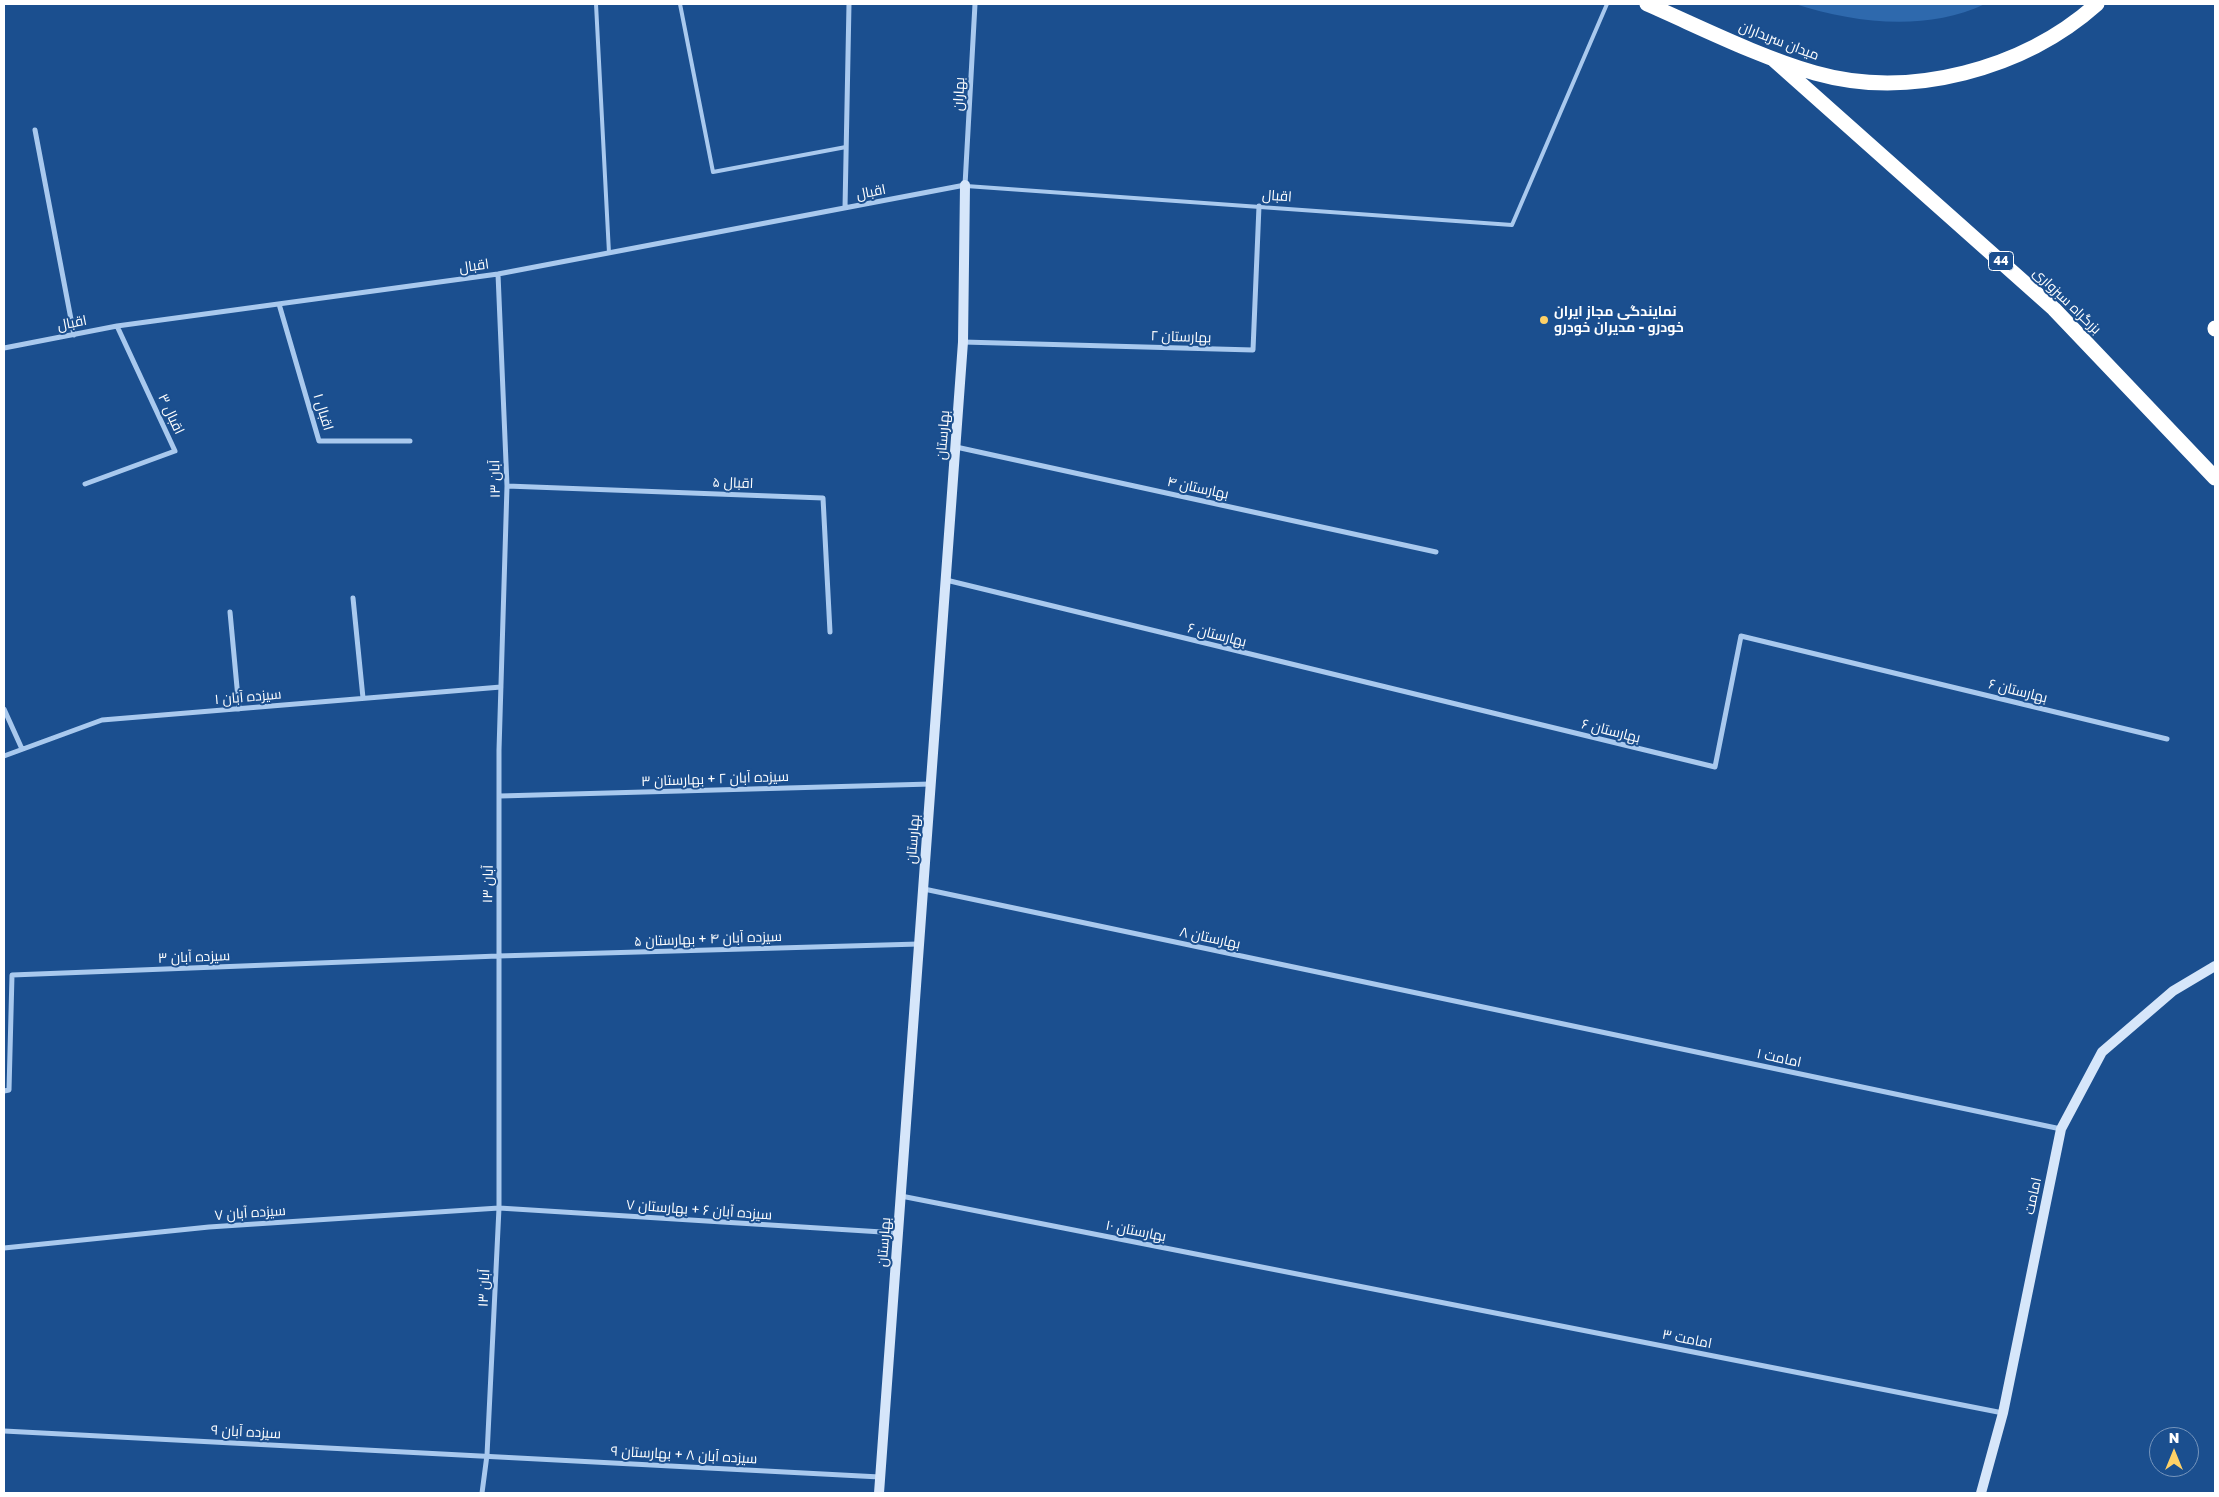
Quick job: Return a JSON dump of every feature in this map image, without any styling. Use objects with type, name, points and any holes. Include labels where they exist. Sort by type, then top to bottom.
[{"type":"highway","name":"میدان سربداران","points":[[1647,4],[1774,59],[1817,73],[1863,81],[1910,82],[1956,75],[2002,62],[2044,42],[2083,16],[2097,4]]},
{"type":"highway","name":"بزرگراه سبزواری","points":[[1774,59],[2054,308],[2215,478]]},
{"type":"street","points":[[845,208],[849,4]]},
{"type":"street","name":"بهاران","points":[[965,186],[975,4]]},
{"type":"street","points":[[35,130],[74,335]]},
{"type":"street","name":"اقبال","points":[[4,348],[117,326],[498,274],[965,186]]},
{"type":"street","name":"بهارستان","points":[[879,1493],[963,342],[965,186]]},
{"type":"street","name":"بهارستان ۲","points":[[963,342],[1253,350],[1259,206]]},
{"type":"street","name":"۱۳ آبان","points":[[482,1493],[487,1455],[499,1208],[498,956],[501,687],[507,486],[498,274]]},
{"type":"street","name":"اقبال ۱","points":[[278,304],[319,441],[410,441]]},
{"type":"street","name":"اقبال ۳","points":[[84,484],[175,451],[117,326]]},
{"type":"street","points":[[4,342],[4,348]]},
{"type":"street","name":"بهارستان ۴","points":[[956,447],[1436,552]]},
{"type":"street","name":"اقبال ۵","points":[[507,486],[823,498],[830,632]]},
{"type":"street","name":"بهارستان ۶","points":[[946,580],[1714,767],[1741,636],[2167,739]]},
{"type":"street","points":[[353,598],[363,698]]},
{"type":"street","points":[[230,612],[239,709]]},
{"type":"street","name":"سیزده آبان ۱","points":[[4,756],[102,720],[501,687]]},
{"type":"street","points":[[4,709],[22,749]]},
{"type":"street","name":"سیزده آبان ۲ + بهارستان ۳","points":[[500,796],[931,784]]},
{"type":"street","name":"بهارستان ۸","points":[[924,889],[1492,1009]]},
{"type":"street","name":"سیزده آبان ۴ + بهارستان ۵","points":[[498,956],[920,944]]},
{"type":"street","name":"سیزده آبان ۳","points":[[4,1091],[9,1090],[12,975],[498,956]]},
{"type":"street","name":"امامت","points":[[1981,1493],[2003,1413],[2061,1129],[2102,1052],[2173,991],[2215,966]]},
{"type":"street","name":"امامت ۱","points":[[1492,1009],[2061,1129]]},
{"type":"street","name":"بهارستان ۱۰","points":[[902,1196],[1367,1288]]},
{"type":"street","name":"سیزده آبان ۶ + بهارستان ۷","points":[[499,1208],[898,1234]]},
{"type":"street","name":"سیزده آبان ۷","points":[[4,1248],[209,1227],[499,1208]]},
{"type":"street","name":"امامت ۳","points":[[1367,1288],[2003,1413]]},
{"type":"street","name":"سیزده آبان ۹","points":[[4,1431],[487,1455]]},
{"type":"street","name":"سیزده آبان ۸ + بهارستان ۹","points":[[487,1455],[880,1477]]},
{"type":"lane","points":[[596,4],[609,253]]},
{"type":"lane","points":[[680,4],[713,172],[846,147]]},
{"type":"lane","name":"اقبال","points":[[965,186],[1512,225],[1607,4]]},
{"type":"shaded area","points":[[1795,4],[1985,4],[1962,13],[1938,18],[1890,22],[1842,16]]},
{"type":"place","name":"نمایندگی مجاز ایران خودرو - مدیران خودرو","points":[[1544,320]]}]
